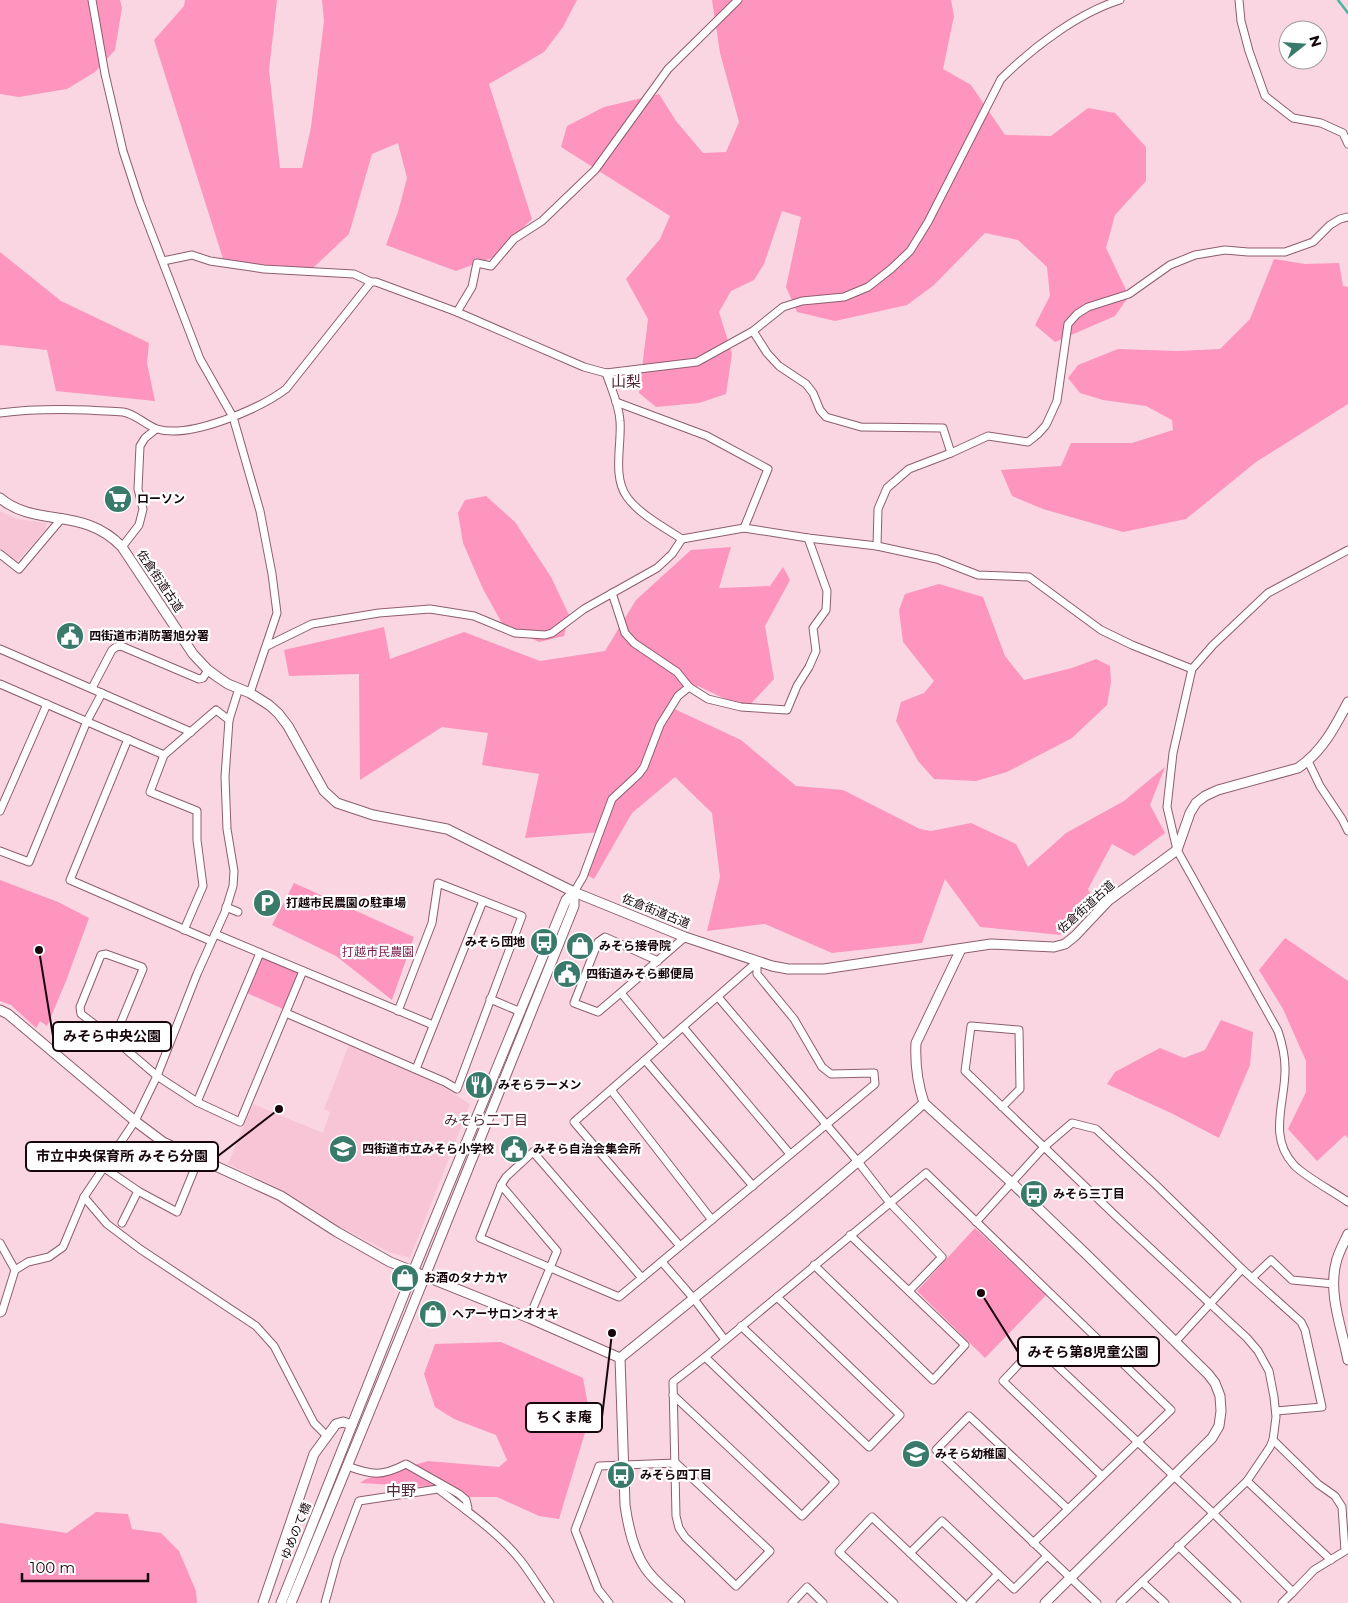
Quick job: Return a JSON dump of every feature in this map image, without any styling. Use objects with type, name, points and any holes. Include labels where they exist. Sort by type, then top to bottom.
[{"type":"street","points":[[92,0],[105,74],[123,151],[140,203],[200,359],[233,417],[260,511],[277,613],[250,692]]},
{"type":"street","points":[[457,312],[472,287],[477,264],[491,266],[514,239],[542,221],[595,170],[668,69],[738,0]]},
{"type":"street","points":[[163,261],[192,255],[210,261],[264,269],[354,274],[371,282],[376,282],[457,312],[584,367],[606,373],[698,362],[753,331],[783,307],[802,301],[844,297],[868,287],[901,261],[910,251],[928,222],[1001,79],[1020,60],[1050,37],[1099,8],[1120,0]]},
{"type":"street","points":[[1239,0],[1241,21],[1249,51],[1265,96],[1293,118],[1321,123],[1343,133],[1348,144]]},
{"type":"street","points":[[877,546],[878,509],[888,488],[909,469],[988,436],[1028,442],[1046,425],[1058,401],[1068,324],[1077,314],[1088,307],[1130,294],[1170,265],[1195,255],[1225,250],[1285,252],[1313,242],[1330,225],[1348,217]]},
{"type":"street","points":[[0,413],[53,408],[125,412],[156,428],[170,431],[190,430],[233,417],[270,400],[286,390],[371,282]]},
{"type":"street","points":[[753,331],[767,353],[779,366],[806,384],[813,393],[820,410],[826,417],[861,427],[904,426],[943,428],[951,453]]},
{"type":"street","points":[[606,373],[620,420],[620,472],[625,495],[654,521],[682,539],[744,528],[877,546],[937,559],[978,575],[1029,577],[1101,630],[1140,649],[1192,669]]},
{"type":"street","points":[[616,402],[707,436],[768,469],[744,528]]},
{"type":"street","points":[[122,546],[139,525],[143,509],[138,489],[140,446],[156,428]]},
{"type":"street","name":"佐倉街道古道","points":[[0,498],[15,508],[85,523],[96,527],[114,538],[122,546],[193,654],[208,670],[228,684],[250,692],[269,705],[288,726],[324,791],[338,803],[373,815],[447,829],[574,892],[685,937],[757,962],[788,969],[824,969],[991,944],[1054,948],[1065,944],[1109,900],[1177,850]]},
{"type":"street","points":[[0,554],[19,569],[62,518]]},
{"type":"street","points":[[612,593],[625,633],[634,643],[673,669],[689,687],[708,700],[741,707],[788,710],[797,686],[816,651],[813,628],[826,610],[827,591],[808,538]]},
{"type":"street","points":[[267,646],[312,624],[379,613],[430,609],[474,616],[515,633],[545,635],[552,633],[584,609],[657,568],[672,554],[682,539]]},
{"type":"street","points":[[1348,550],[1268,593],[1213,645],[1192,669],[1173,753],[1167,807],[1177,850],[1278,1030],[1282,1043],[1285,1068],[1278,1131],[1285,1150],[1295,1166],[1348,1202]]},
{"type":"street","points":[[92,688],[116,646],[121,646],[199,679],[203,678],[208,670]]},
{"type":"street","points":[[0,649],[191,732]]},
{"type":"street","points":[[1,685],[164,755]]},
{"type":"street","points":[[574,892],[583,877],[612,799],[644,767],[660,725],[678,696],[689,687]]},
{"type":"street","points":[[0,1313],[2,1312],[10,1280],[15,1270],[28,1262],[48,1257],[63,1247],[84,1197],[135,1121],[157,1076],[226,907],[233,886],[234,871],[228,829],[225,777],[229,720],[239,688]]},
{"type":"street","points":[[0,851],[29,862],[87,721],[102,693]]},
{"type":"street","points":[[1177,850],[1190,813],[1196,803],[1218,790],[1298,768],[1319,750],[1348,702]]},
{"type":"street","points":[[0,810],[47,704]]},
{"type":"street","points":[[184,930],[203,886],[197,840],[197,810],[150,792],[164,755],[216,710],[229,720]]},
{"type":"street","points":[[128,739],[70,880],[211,941]]},
{"type":"street","points":[[1308,761],[1320,786],[1348,831]]},
{"type":"street","points":[[286,1013],[445,1082],[457,1089],[522,916],[438,883],[432,923],[398,1011]]},
{"type":"street","name":"ゆめのて橋","points":[[281,1603],[413,1272],[566,900],[574,892]]},
{"type":"street","name":"ゆめのて橋","points":[[291,1603],[574,906],[574,892]]},
{"type":"street","points":[[416,1070],[483,901]]},
{"type":"street","points":[[226,907],[238,912]]},
{"type":"street","points":[[215,934],[433,1025]]},
{"type":"street","points":[[658,961],[605,937],[598,942],[574,1003],[598,1012],[658,961],[685,937]]},
{"type":"street","points":[[961,948],[916,1043],[920,1093],[924,1104],[1012,1183],[1176,1341],[1208,1374],[1215,1383],[1220,1396],[1219,1426],[1212,1438],[1045,1603]]},
{"type":"street","points":[[197,1102],[260,953]]},
{"type":"street","points":[[114,1039],[143,970],[142,967],[104,954],[79,1011],[86,1020],[114,1039],[157,1076],[197,1102],[240,1122],[303,971]]},
{"type":"street","points":[[680,1246],[574,1122],[757,962]]},
{"type":"street","points":[[642,1278],[533,1152],[506,1177],[501,1185],[480,1238],[619,1297],[662,1262],[875,1084],[874,1073],[831,1074],[822,1067],[794,1019],[757,974],[757,962]]},
{"type":"street","points":[[620,993],[663,1044]]},
{"type":"street","points":[[718,997],[859,1162],[890,1203],[942,1257],[909,1291]]},
{"type":"street","points":[[490,999],[520,1012]]},
{"type":"street","points":[[0,1010],[8,1014],[135,1121],[163,1142],[281,1196],[390,1262],[529,1318],[620,1358]]},
{"type":"street","points":[[1002,1107],[1020,1089],[1019,1030],[971,1026],[964,1071],[1044,1147],[1247,1338],[1265,1361],[1272,1382],[1276,1410],[1273,1440],[1247,1481],[1120,1603]]},
{"type":"street","points":[[683,1027],[790,1154]]},
{"type":"street","points":[[646,1060],[753,1186]]},
{"type":"street","points":[[611,1090],[712,1220]]},
{"type":"street","points":[[620,1358],[859,1162],[924,1104]]},
{"type":"street","points":[[976,1222],[1044,1147],[1072,1124],[1096,1129],[1242,1269],[1301,1322],[1308,1340],[1322,1407],[1276,1410]]},
{"type":"street","points":[[103,1167],[138,1191],[177,1212],[199,1158]]},
{"type":"street","points":[[609,1603],[598,1589],[575,1530],[599,1466],[676,1463],[770,1551],[736,1586],[685,1537],[679,1528],[676,1516],[676,1463],[673,1382],[926,1173],[1171,1410],[1033,1542]]},
{"type":"street","points":[[501,1185],[557,1251],[529,1318]]},
{"type":"street","points":[[122,1223],[138,1191]]},
{"type":"street","points":[[84,1197],[108,1224],[140,1249],[256,1326],[274,1346],[314,1423],[326,1435]]},
{"type":"street","points":[[1348,1234],[1336,1262],[1334,1284],[1336,1307],[1348,1360]]},
{"type":"street","points":[[814,1266],[933,1380],[965,1345],[850,1235]]},
{"type":"street","points":[[0,1244],[15,1270]]},
{"type":"street","points":[[1252,1278],[1271,1260],[1292,1280],[1334,1284]]},
{"type":"street","points":[[662,1262],[694,1299],[725,1340]]},
{"type":"street","points":[[1176,1341],[1242,1269]]},
{"type":"street","points":[[741,1326],[869,1447],[900,1416],[776,1297]]},
{"type":"street","points":[[1102,1476],[1003,1381],[1036,1346],[1172,1477],[1213,1513],[1293,1592]]},
{"type":"street","points":[[673,1395],[802,1516],[835,1482],[705,1357]]},
{"type":"street","points":[[620,1358],[625,1505],[628,1522],[640,1560],[646,1570],[680,1603]]},
{"type":"street","points":[[1068,1508],[969,1416],[936,1450],[1097,1603]]},
{"type":"street","points":[[263,1603],[314,1454],[326,1435],[336,1424],[343,1422],[352,1425]]},
{"type":"street","points":[[1273,1440],[1318,1484],[1335,1496],[1342,1507],[1345,1550],[1314,1570],[1282,1603]]},
{"type":"street","points":[[347,1466],[374,1474],[391,1472],[406,1464],[466,1500],[468,1508],[466,1510]]},
{"type":"street","points":[[1247,1481],[1331,1560]]},
{"type":"street","points":[[326,1603],[337,1559],[359,1501],[438,1490],[466,1510],[503,1542],[521,1561],[550,1603]]},
{"type":"street","points":[[894,1603],[838,1552],[872,1517],[963,1603]]},
{"type":"street","points":[[910,1553],[942,1521],[1014,1589],[1047,1556]]},
{"type":"street","points":[[1178,1546],[1237,1603]]},
{"type":"street","points":[[970,1603],[998,1574]]},
{"type":"street","points":[[1142,1582],[1165,1603]]},
{"type":"street","points":[[792,1603],[807,1588],[823,1603]]},
{"type":"shaded area","points":[[0,511],[17,519],[47,523],[45,530],[16,563],[0,549]]},
{"type":"shaded area","name":"四街道市立みそら小学校","points":[[349,1045],[442,1086],[470,1104],[410,1258],[389,1252],[340,1227],[286,1192],[228,1164],[253,1104],[323,1133],[330,1112],[324,1109]]},
{"type":"green space","points":[[0,0],[120,0],[122,8],[115,50],[95,72],[67,89],[19,97],[0,94]]},
{"type":"green space","points":[[185,0],[277,0],[269,70],[280,168],[302,168],[311,127],[324,21],[322,0],[577,0],[563,27],[544,52],[489,84],[532,219],[494,257],[456,271],[386,245],[398,212],[407,178],[398,143],[372,154],[349,234],[313,268],[224,262],[154,40],[184,6]]},
{"type":"green space","points":[[712,0],[951,0],[954,16],[943,69],[971,85],[1005,135],[1051,136],[1088,108],[1115,113],[1146,147],[1146,181],[1115,215],[1106,248],[1129,296],[1115,316],[1055,342],[1035,325],[1050,296],[1047,267],[1018,240],[985,233],[934,285],[907,305],[835,321],[797,312],[786,287],[801,217],[782,211],[764,264],[754,280],[731,291],[719,312],[732,354],[726,394],[699,403],[656,407],[639,393],[648,319],[626,279],[660,239],[670,216],[561,147],[567,126],[604,107],[659,94],[676,121],[703,153],[726,152],[739,122],[720,53]]},
{"type":"green space","points":[[0,252],[61,301],[149,343],[147,363],[155,401],[56,391],[47,350],[0,345]]},
{"type":"green space","points":[[1274,259],[1305,264],[1339,263],[1343,286],[1348,287],[1348,404],[1256,462],[1186,519],[1123,532],[1043,509],[1012,496],[1001,470],[1061,466],[1071,443],[1132,443],[1173,430],[1172,420],[1146,406],[1103,400],[1080,393],[1068,378],[1078,365],[1118,349],[1178,351],[1220,349],[1250,319]]},
{"type":"green space","points":[[486,496],[515,522],[551,577],[569,615],[564,636],[539,642],[503,625],[483,589],[463,543],[458,513],[465,500]]},
{"type":"green space","points":[[731,547],[719,588],[770,586],[783,567],[790,580],[765,626],[774,679],[746,709],[698,686],[668,706],[741,740],[796,786],[843,790],[920,829],[931,831],[971,823],[1016,844],[1028,867],[1066,833],[1124,801],[1165,767],[1150,805],[1165,833],[1134,856],[1112,844],[1088,889],[1096,907],[1060,935],[980,927],[945,879],[922,943],[832,953],[765,924],[707,931],[720,877],[712,813],[675,777],[632,813],[594,879],[585,874],[601,832],[525,838],[539,774],[482,765],[488,733],[442,727],[360,780],[359,674],[289,676],[284,650],[384,627],[390,659],[464,632],[540,661],[605,651],[636,600],[691,550]]},
{"type":"green space","points":[[939,584],[983,597],[1005,656],[1024,680],[1072,668],[1096,659],[1110,666],[1111,682],[1107,705],[1072,738],[1007,772],[976,781],[934,779],[918,761],[896,721],[901,702],[924,693],[934,681],[903,642],[899,610],[905,594]]},
{"type":"green space","points":[[0,880],[58,902],[89,918],[47,1026],[40,1021],[36,1028],[11,1005],[0,1001]]},
{"type":"green space","name":"打越市民農園","points":[[294,883],[414,937],[392,1000],[336,956],[272,925]]},
{"type":"green space","points":[[1285,938],[1348,981],[1348,1138],[1345,1135],[1317,1161],[1288,1129],[1306,1092],[1306,1061],[1283,1009],[1259,970]]},
{"type":"green space","points":[[262,957],[298,973],[283,1009],[247,993]]},
{"type":"green space","points":[[1221,1020],[1253,1032],[1250,1065],[1219,1138],[1171,1113],[1107,1084],[1115,1072],[1160,1048],[1184,1058],[1205,1050]]},
{"type":"green space","points":[[975,1228],[1046,1295],[985,1358],[917,1291]]},
{"type":"green space","points":[[501,1342],[583,1378],[590,1416],[559,1519],[539,1516],[497,1497],[467,1497],[441,1485],[429,1487],[360,1483],[366,1479],[428,1461],[499,1467],[507,1460],[496,1435],[454,1419],[435,1407],[424,1374],[435,1344]]},
{"type":"green space","points":[[96,1512],[128,1514],[132,1529],[161,1533],[179,1551],[196,1591],[197,1603],[0,1603],[0,1523],[67,1533]]},
{"type":"waterway","points":[[1338,0],[1348,13]]},
{"type":"place","name":"ローソン","points":[[118,499]]},
{"type":"place","name":"四街道市消防署旭分署","points":[[70,636]]},
{"type":"place","name":"打越市民農園の駐車場","points":[[267,903]]},
{"type":"place","name":"みそら団地","points":[[544,942]]},
{"type":"place","name":"みそら接骨院","points":[[580,946]]},
{"type":"place","name":"みそら中央公園","points":[[39,950]]},
{"type":"place","name":"四街道みそら郵便局","points":[[567,974]]},
{"type":"place","name":"みそらラーメン","points":[[479,1085]]},
{"type":"place","name":"市立中央保育所 みそら分園","points":[[279,1109]]},
{"type":"place","name":"四街道市立みそら小学校","points":[[343,1149]]},
{"type":"place","name":"みそら自治会集会所","points":[[514,1149]]},
{"type":"place","name":"みそら三丁目","points":[[1034,1194]]},
{"type":"place","name":"お酒のタナカヤ","points":[[405,1278]]},
{"type":"place","name":"みそら第8児童公園","points":[[981,1293]]},
{"type":"place","name":"ヘアーサロンオオキ","points":[[433,1314]]},
{"type":"place","name":"ちくま庵","points":[[612,1333]]},
{"type":"place","name":"みそら幼稚園","points":[[916,1454]]},
{"type":"place","name":"みそら四丁目","points":[[621,1475]]},
{"type":"district","name":"山梨","points":[[626,382]]},
{"type":"district","name":"みそら二丁目","points":[[486,1120]]},
{"type":"district","name":"中野","points":[[401,1491]]}]
